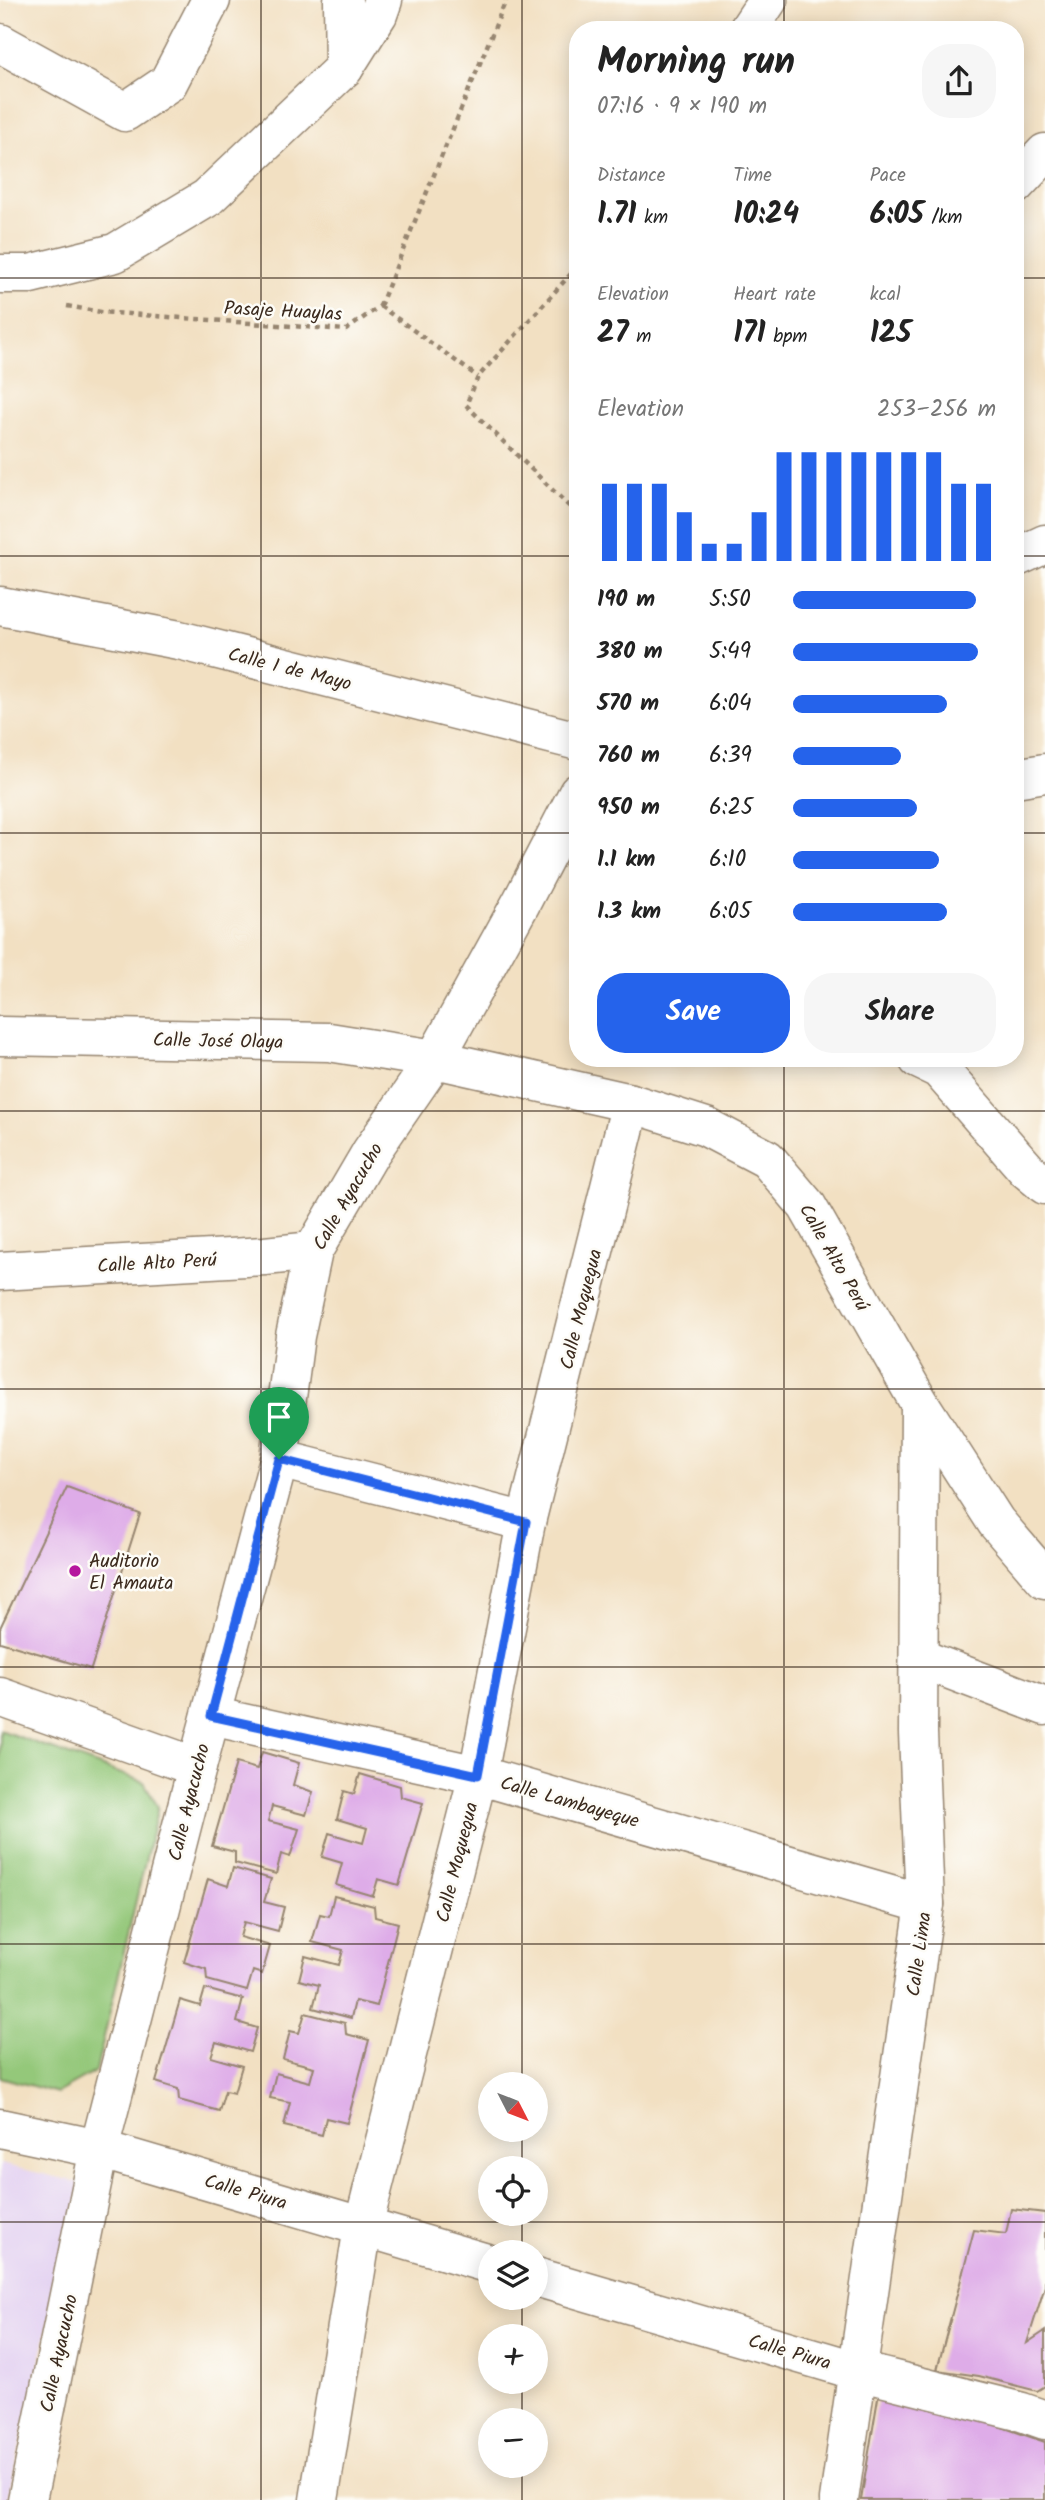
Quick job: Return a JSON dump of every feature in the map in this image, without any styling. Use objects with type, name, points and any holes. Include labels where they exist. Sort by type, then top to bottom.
[{"type":"street","points":[[0,43],[125,112],[168,83],[211,0]]},
{"type":"street","points":[[343,0],[344,68]]},
{"type":"street","points":[[0,274],[30,274],[115,253],[207,198],[344,68],[378,14],[383,0]]},
{"type":"street","points":[[754,21],[768,0]]},
{"type":"street","points":[[1024,175],[1045,153]]},
{"type":"street","points":[[1024,554],[1045,544]]},
{"type":"street","name":"Calle 1 de Mayo","points":[[0,606],[179,640],[569,739]]},
{"type":"street","points":[[1024,776],[1045,773]]},
{"type":"street","name":"Calle Ayacucho","points":[[27,2500],[99,2149],[279,1459],[295,1336],[313,1251],[371,1152],[435,1059],[569,810]]},
{"type":"street","name":"Calle José Olaya","points":[[0,1036],[329,1042],[435,1059]]},
{"type":"street","name":"Calle Alto Perú","points":[[435,1059],[631,1103],[706,1126],[767,1159],[807,1206],[920,1404],[996,1522],[1045,1579]]},
{"type":"street","points":[[935,1067],[1027,1170],[1045,1185]]},
{"type":"street","name":"Calle Moquegua","points":[[319,2500],[363,2227],[478,1775],[526,1522],[631,1103]]},
{"type":"street","name":"Calle Alto Perú","points":[[0,1271],[313,1251]]},
{"type":"street","name":"Calle Lima","points":[[839,2500],[925,1903],[918,1733],[920,1404]]},
{"type":"street","points":[[279,1459],[526,1522]]},
{"type":"street","points":[[919,1658],[1045,1706]]},
{"type":"street","points":[[0,1697],[197,1767]]},
{"type":"street","name":"Calle Lambayeque","points":[[211,1716],[478,1775],[925,1903]]},
{"type":"street","name":"Calle Piura","points":[[0,2128],[99,2149],[478,2261]]},
{"type":"street","name":"Calle Piura","points":[[548,2281],[858,2371],[1037,2411]]},
{"type":"path","points":[[478,377],[380,306],[506,0]]},
{"type":"path","points":[[569,276],[478,377],[466,405],[569,506]]},
{"type":"path","name":"Pasaje Huaylas","points":[[101,312],[346,330],[380,306]]},
{"type":"shaded area","points":[[0,2164],[82,2183],[7,2500],[0,2500]]},
{"type":"green space","points":[[0,1730],[144,1782],[158,1807],[96,2071],[57,2093],[0,2077]]},
{"type":"building","name":"Auditorio El Amauta","points":[[67,1487],[140,1514],[91,1669],[0,1642],[0,1628]]},
{"type":"building","points":[[262,1752],[299,1763],[293,1785],[313,1792],[306,1815],[272,1806],[268,1821],[299,1829],[290,1857],[281,1854],[276,1874],[235,1863],[235,1852],[212,1846],[236,1763],[257,1769]]},
{"type":"building","points":[[360,1774],[400,1786],[401,1797],[423,1803],[399,1885],[378,1879],[373,1896],[336,1885],[342,1863],[322,1857],[329,1833],[363,1843],[367,1828],[337,1819],[344,1791],[354,1794]]},
{"type":"building","points":[[233,1868],[271,1879],[264,1902],[284,1907],[278,1931],[244,1922],[240,1937],[270,1946],[262,1974],[253,1971],[247,1991],[207,1980],[206,1969],[184,1962],[208,1879],[228,1886]]},
{"type":"building","points":[[334,1896],[374,1906],[375,1917],[398,1923],[377,2006],[355,2001],[351,2018],[313,2008],[319,1985],[299,1980],[305,1956],[339,1965],[343,1950],[312,1942],[320,1914],[329,1916]]},
{"type":"building","points":[[205,1989],[243,1999],[237,2022],[257,2028],[250,2052],[216,2042],[211,2057],[242,2066],[234,2093],[225,2091],[219,2111],[179,2100],[178,2089],[156,2082],[180,2000],[200,2006]]},
{"type":"building","points":[[305,2013],[345,2023],[346,2034],[369,2040],[347,2123],[326,2118],[322,2135],[284,2126],[290,2102],[270,2098],[276,2073],[310,2082],[314,2067],[283,2059],[290,2031],[299,2033]]},
{"type":"building","points":[[1011,2209],[1045,2213],[1045,2286],[1027,2343],[1045,2331],[1045,2386],[1037,2391],[979,2376],[937,2370],[974,2230],[1006,2234]]},
{"type":"building","points":[[879,2392],[979,2419],[1045,2442],[1045,2500],[861,2500]]},
{"type":"place","name":"Auditorio El Amauta","points":[[75,1571]]},
{"type":"route","points":[[279,1459],[526,1522],[478,1775],[211,1716],[279,1459]]}]
